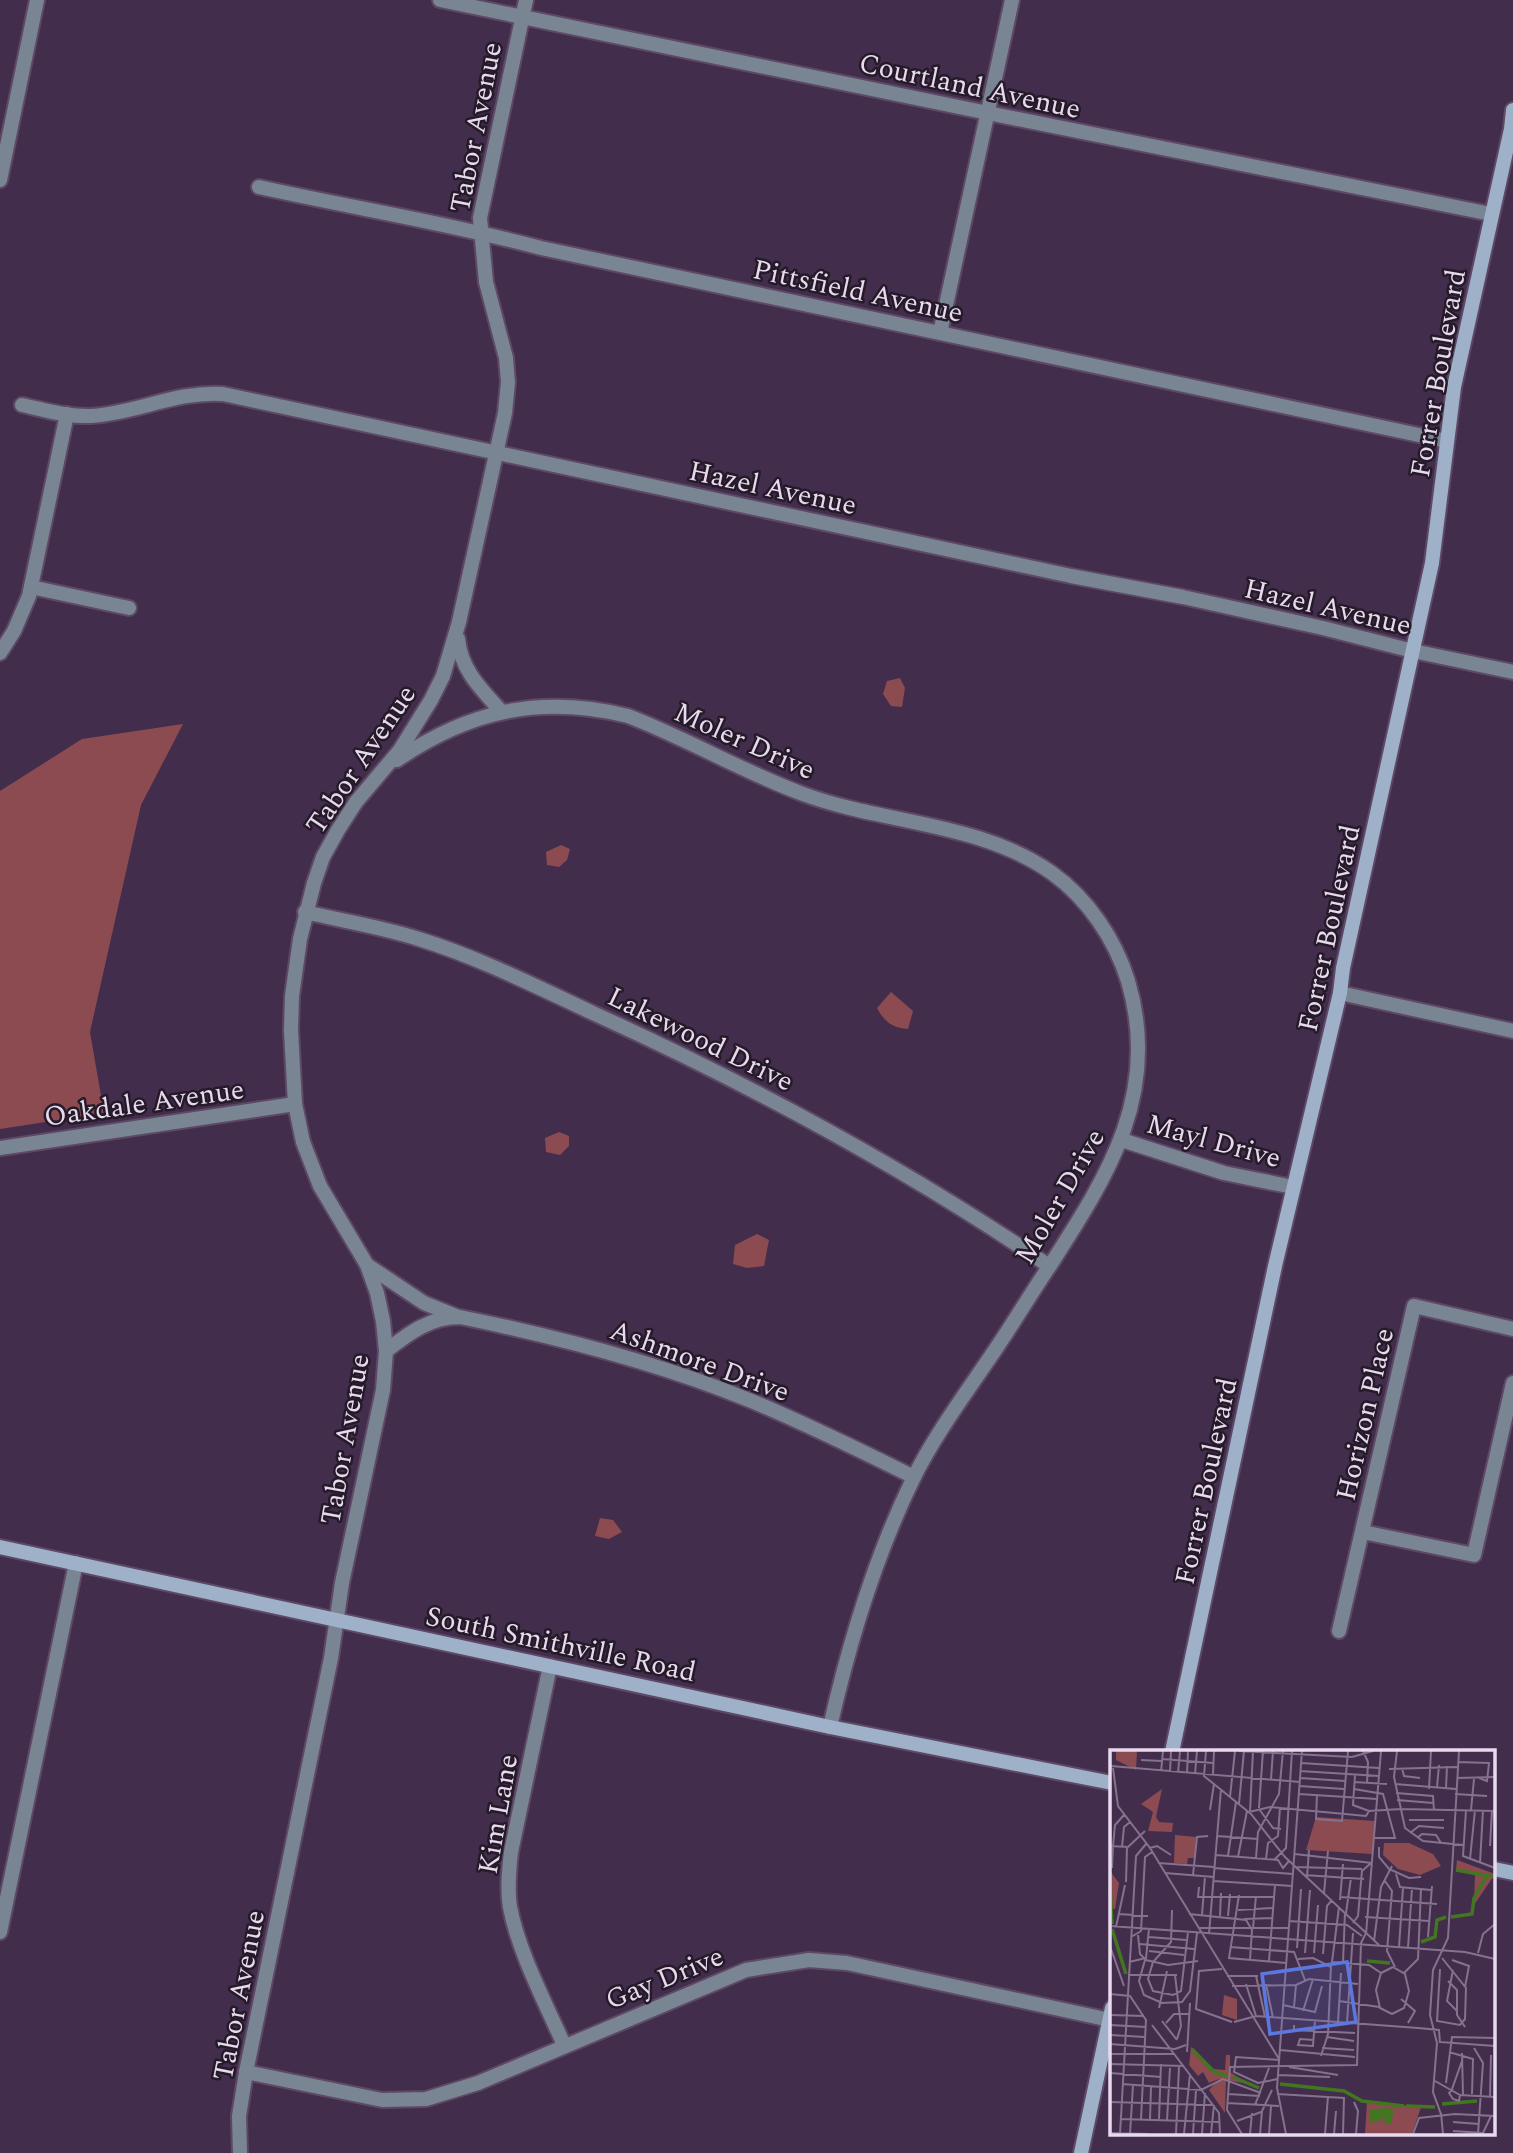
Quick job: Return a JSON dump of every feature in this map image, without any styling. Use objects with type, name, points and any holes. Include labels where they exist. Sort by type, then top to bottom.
[{"type":"street","points":[[0,180],[7,117],[37,0]]},
{"type":"street","name":"Courtland Avenue","points":[[440,0],[1492,214]]},
{"type":"street","name":"Tabor Avenue","points":[[240,2153],[239,2116],[246,2072],[331,1658],[335,1619],[383,1390],[386,1351],[380,1307],[368,1265],[310,1164],[295,1104],[292,996],[305,912],[323,857],[356,802],[400,750],[431,700],[443,676],[458,630],[505,413],[508,382],[506,358],[486,282],[480,218],[526,0]]},
{"type":"street","points":[[940,333],[1012,0]]},
{"type":"street","name":"Forrer Boulevard","points":[[1172,1750],[1293,1187],[1340,993],[1343,968],[1413,652],[1437,533],[1454,387],[1513,110]]},
{"type":"street","name":"Pittsfield Avenue","points":[[259,187],[480,232],[1447,441]]},
{"type":"street","name":"Hazel Avenue","points":[[22,405],[93,416],[185,395],[223,394],[1071,576],[1183,597],[1323,628],[1413,652],[1513,672]]},
{"type":"street","points":[[0,653],[22,614],[31,587],[67,414]]},
{"type":"street","points":[[31,587],[129,608]]},
{"type":"street","points":[[458,630],[460,654],[466,669],[501,711]]},
{"type":"street","name":"Moler Drive","points":[[385,769],[426,741],[501,711],[553,706],[601,710],[628,716],[804,794],[860,811],[988,840],[1010,849],[1050,872],[1071,888],[1113,943],[1132,994],[1138,1026],[1136,1088],[1122,1140],[1091,1202],[914,1477],[854,1631],[830,1727]]},
{"type":"street","name":"Lakewood Drive","points":[[305,912],[393,932],[448,949],[658,1043],[794,1110],[868,1152],[981,1220],[1049,1266]]},
{"type":"street","points":[[1340,993],[1513,1031]]},
{"type":"street","name":"Oakdale Avenue","points":[[0,1147],[295,1104]]},
{"type":"street","name":"Mayl Drive","points":[[1122,1140],[1224,1173],[1293,1187]]},
{"type":"street","name":"Ashmore Drive","points":[[368,1265],[424,1303],[460,1317],[580,1344],[702,1383],[828,1434],[914,1477]]},
{"type":"street","name":"Horizon Place","points":[[1339,1632],[1414,1306],[1513,1329]]},
{"type":"street","name":"Ashmore Drive","points":[[386,1351],[433,1320],[460,1317]]},
{"type":"street","points":[[1363,1532],[1474,1555],[1513,1383]]},
{"type":"street","name":"South Smithville Road","points":[[0,1547],[830,1727],[1110,1783]]},
{"type":"street","points":[[0,1932],[76,1563]]},
{"type":"street","name":"Kim Lane","points":[[550,1666],[511,1852],[508,1884],[510,1907],[517,1930],[564,2045]]},
{"type":"street","name":"Gay Drive","points":[[246,2072],[382,2100],[426,2099],[478,2082],[746,1970],[809,1960],[847,1963],[1110,2014]]},
{"type":"street","points":[[1081,2153],[1110,2019]]},
{"type":"shaded area","points":[[900,678],[905,688],[902,707],[891,706],[883,694],[887,681]]},
{"type":"shaded area","points":[[183,724],[141,805],[90,1032],[104,1113],[0,1129],[0,791],[82,739]]},
{"type":"shaded area","points":[[561,845],[570,849],[567,860],[559,867],[547,865],[546,852]]},
{"type":"shaded area","points":[[891,992],[913,1011],[908,1029],[889,1023],[877,1008]]},
{"type":"shaded area","points":[[559,1132],[569,1136],[569,1146],[560,1155],[546,1152],[545,1138]]},
{"type":"shaded area","points":[[757,1234],[769,1240],[764,1266],[747,1268],[733,1264],[735,1245]]},
{"type":"shaded area","points":[[600,1518],[613,1520],[622,1532],[609,1539],[595,1536]]}]
